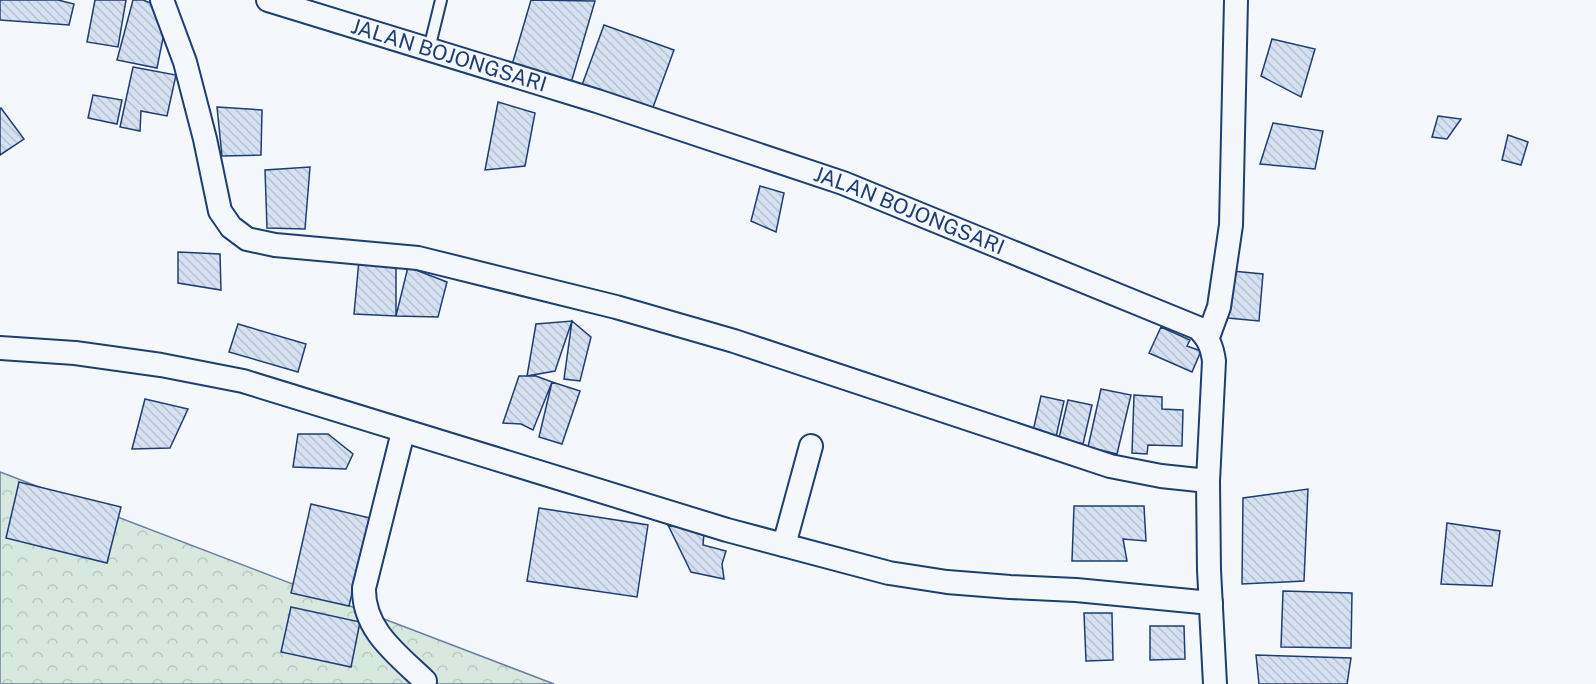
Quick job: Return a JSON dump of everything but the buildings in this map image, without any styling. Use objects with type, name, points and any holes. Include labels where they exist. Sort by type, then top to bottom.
[{"type":"street","points":[[162,0],[185,62],[205,139],[219,211],[231,227],[247,239],[274,245],[418,258],[616,307],[734,341],[1110,466],[1133,472],[1208,481]]},
{"type":"street","name":"JALAN BOJONGSARI","points":[[268,0],[609,105],[843,183],[1190,323],[1208,337]]},
{"type":"street","points":[[1215,684],[1208,481],[1214,361],[1208,337],[1219,307],[1231,225],[1236,0]]},
{"type":"street","points":[[0,348],[75,353],[161,365],[243,381],[727,530],[889,573],[947,582],[1077,590],[1211,603]]},
{"type":"street","points":[[403,432],[366,582],[364,604],[371,622],[383,640],[424,681]]},
{"type":"street","points":[[784,545],[811,446]]},
{"type":"lane","points":[[429,49],[441,0]]},
{"type":"green space","points":[[0,472],[554,684],[0,684]]}]
